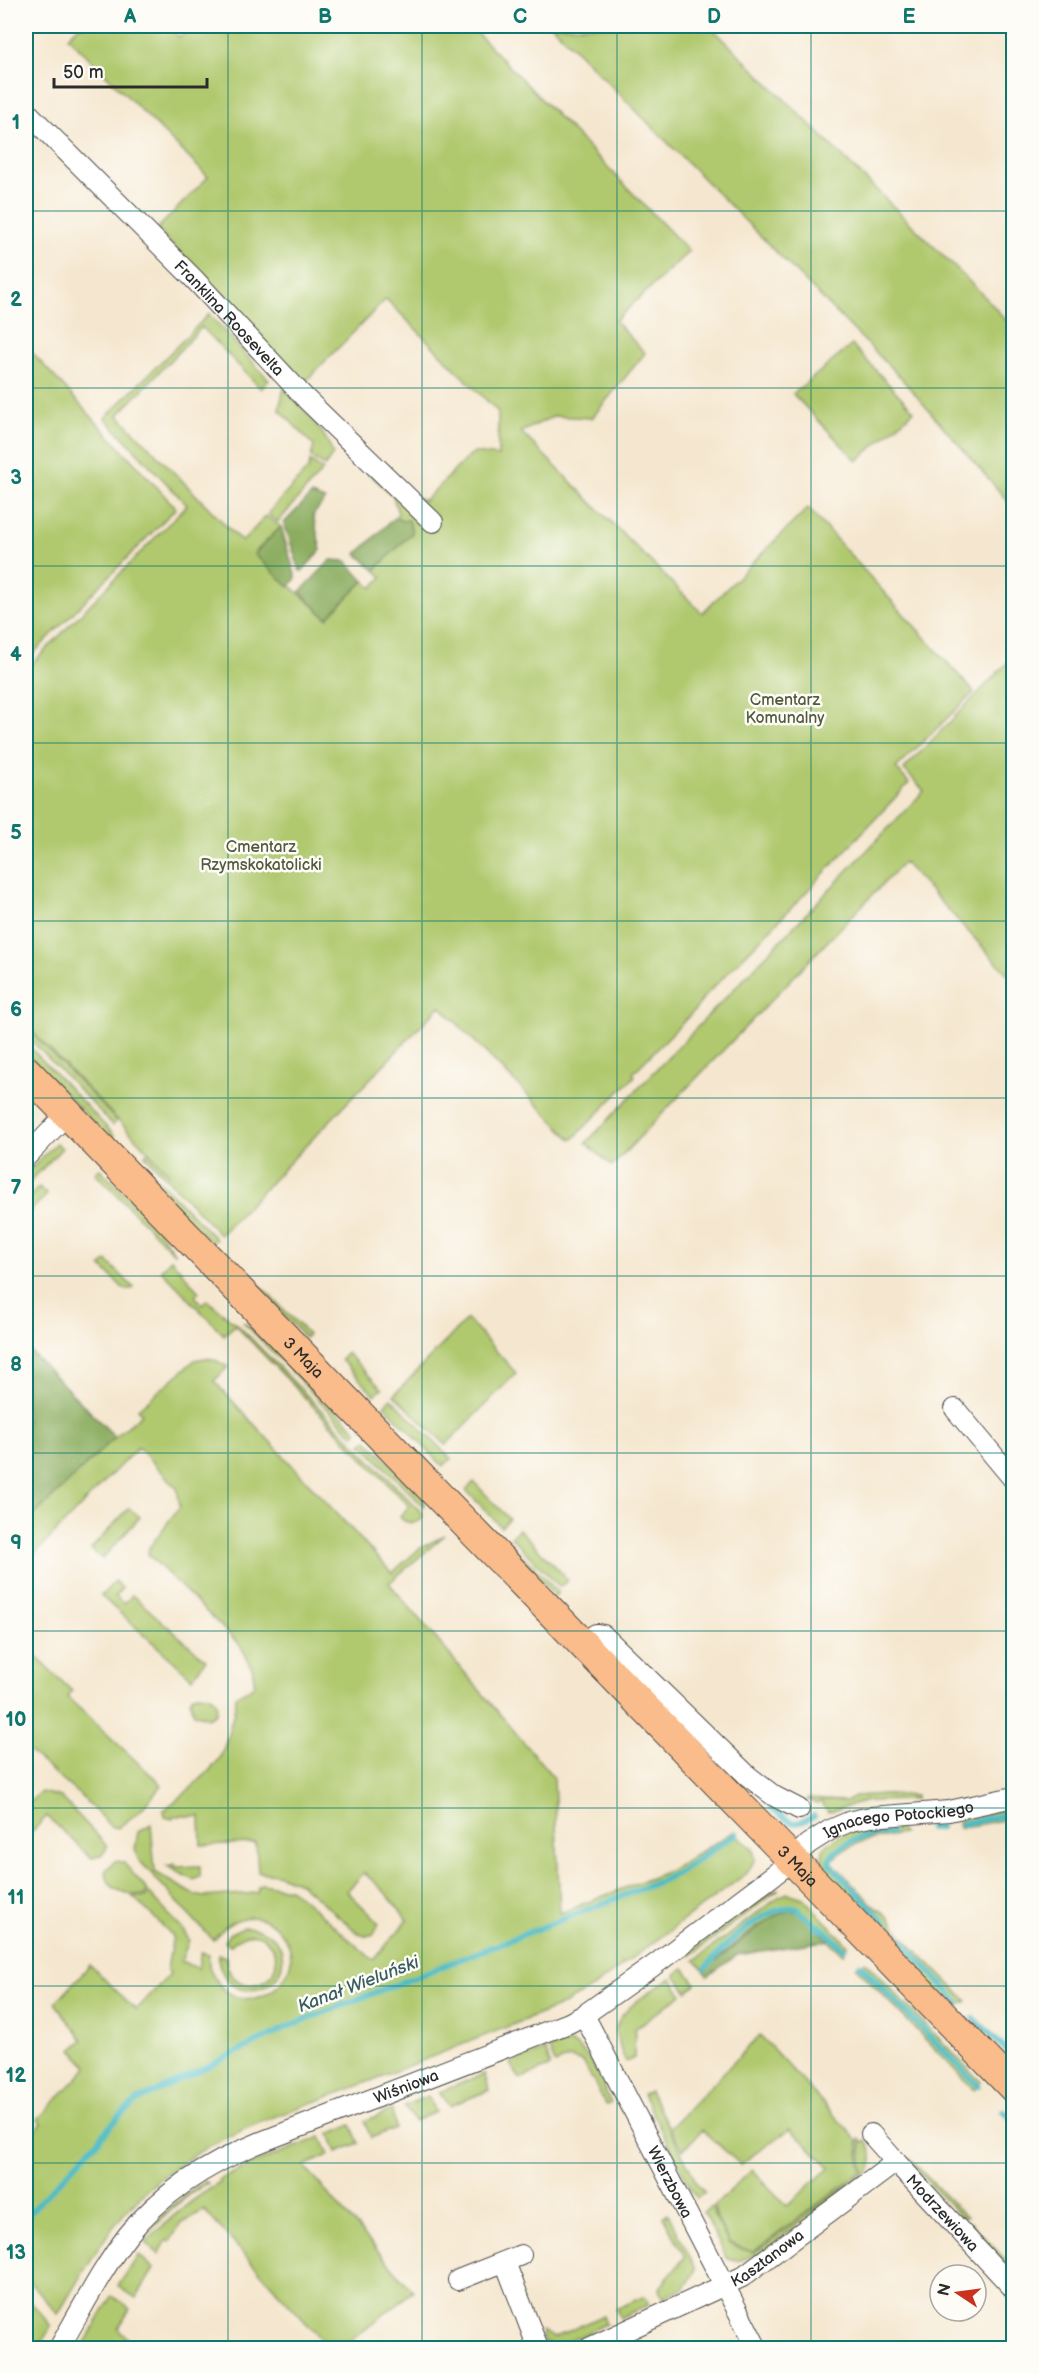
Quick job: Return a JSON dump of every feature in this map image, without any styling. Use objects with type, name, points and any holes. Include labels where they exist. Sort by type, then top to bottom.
[{"type":"main road","name":"3 Maja","points":[[26,1071],[1014,2088]]},
{"type":"street","name":"Franklina Roosevelta","points":[[26,111],[195,280],[306,399],[433,522]]},
{"type":"street","points":[[26,1157],[68,1114]]},
{"type":"street","points":[[955,1409],[1014,1480]]},
{"type":"street","points":[[582,1644],[596,1634],[603,1635],[748,1776],[765,1791],[799,1809]]},
{"type":"street","name":"Ignacego Potockiego","points":[[791,1859],[824,1834],[851,1821],[871,1817],[949,1811],[1014,1797]]},
{"type":"street","name":"Wiśniowa","points":[[58,2349],[127,2236],[159,2202],[187,2179],[234,2152],[584,2015],[653,1966],[791,1859]]},
{"type":"street","name":"Wierzbowa","points":[[584,2015],[757,2349]]},
{"type":"street","points":[[871,2134],[896,2162]]},
{"type":"street","name":"Kasztanowa","points":[[589,2349],[724,2286],[753,2269],[896,2162]]},
{"type":"street","name":"Modrzewiowa","points":[[896,2162],[1014,2289]]},
{"type":"street","points":[[458,2280],[513,2258],[538,2349]]},
{"type":"green space","points":[[79,26],[169,26],[179,37],[196,26],[470,26],[689,251],[615,321],[645,353],[592,418],[554,416],[521,432],[702,613],[808,508],[974,692],[896,768],[909,783],[703,998],[696,1009],[633,1073],[635,1076],[572,1140],[440,1006],[220,1235],[145,1155],[148,1152],[170,1174],[26,1025],[26,670],[187,505],[105,418],[209,314],[269,380],[261,389],[202,327],[118,415],[242,542],[266,516],[281,527],[254,553],[327,618],[364,581],[372,588],[382,577],[375,570],[412,533],[395,517],[398,514],[393,496],[366,471],[368,469],[424,501],[470,455],[475,453],[498,456],[498,412],[386,299],[306,381],[300,381],[157,229],[208,177],[68,37]]},
{"type":"green space","points":[[552,26],[710,26],[988,300],[1013,328],[1013,507],[900,377]]},
{"type":"green space","points":[[852,345],[914,411],[857,461],[793,394]]},
{"type":"green space","points":[[26,346],[176,508],[26,661]]},
{"type":"green space","points":[[284,388],[312,419],[329,445],[333,454],[325,466],[311,457],[314,446],[279,409]]},
{"type":"green space","points":[[310,461],[323,470],[278,522],[269,515],[269,512],[309,468]]},
{"type":"green space","points":[[311,495],[325,500],[313,515],[321,550],[300,571],[284,523]]},
{"type":"green space","points":[[395,517],[402,521],[409,520],[412,533],[375,570],[357,554]]},
{"type":"green space","points":[[281,527],[296,578],[289,587],[254,554]]},
{"type":"green space","points":[[331,560],[346,561],[364,581],[327,618],[300,592]]},
{"type":"green space","points":[[1013,657],[1013,980],[904,862],[612,1166],[586,1143],[924,791],[904,769]]},
{"type":"green space","points":[[26,1027],[117,1121],[113,1125],[26,1035]]},
{"type":"green space","points":[[26,1043],[115,1136],[110,1140],[26,1052]]},
{"type":"green space","points":[[56,1143],[62,1148],[26,1186],[26,1174]]},
{"type":"green space","points":[[123,1144],[216,1239],[212,1243],[119,1149]]},
{"type":"green space","points":[[100,1169],[155,1225],[175,1254],[95,1173]]},
{"type":"green space","points":[[39,1187],[47,1195],[26,1215],[26,1201]]},
{"type":"green space","points":[[171,1259],[199,1292],[195,1296],[202,1305],[207,1300],[242,1329],[423,1514],[421,1520],[413,1523],[402,1519],[400,1517],[409,1506],[235,1325],[224,1335],[161,1270]]},
{"type":"green space","points":[[107,1261],[134,1288],[127,1290],[123,1288],[101,1266]]},
{"type":"green space","points":[[260,1285],[308,1334],[305,1338],[258,1288]]},
{"type":"green space","points":[[467,1319],[516,1373],[446,1445],[394,1395]]},
{"type":"green space","points":[[243,1322],[264,1336],[357,1431],[353,1435]]},
{"type":"green space","points":[[26,1347],[115,1437],[26,1523]]},
{"type":"green space","points":[[347,1353],[382,1389],[375,1395],[341,1360]]},
{"type":"green space","points":[[213,1359],[228,1367],[214,1381],[392,1573],[420,1548],[445,1535],[389,1583],[554,1778],[560,1913],[671,1870],[733,1832],[753,1849],[755,1859],[747,1873],[592,1988],[558,2007],[273,2117],[195,2154],[148,2189],[121,2217],[98,2248],[58,2314],[26,2278],[26,2139],[42,2124],[38,2119],[88,2067],[72,2050],[83,2040],[55,2003],[90,1965],[136,2010],[170,1974],[167,1969],[173,1936],[132,1896],[145,1897],[149,1893],[183,1930],[189,1940],[181,1961],[198,1969],[201,1952],[209,1954],[209,1966],[214,1977],[232,1995],[247,1999],[262,1996],[275,1989],[285,1978],[290,1964],[290,1949],[282,1934],[273,1925],[256,1917],[237,1920],[213,1940],[138,1859],[135,1849],[138,1832],[151,1824],[155,1872],[191,1893],[203,1897],[257,1893],[258,1887],[262,1884],[289,1889],[373,1960],[408,1920],[383,1890],[364,1873],[347,1891],[379,1923],[374,1934],[366,1936],[359,1934],[300,1883],[277,1874],[258,1872],[256,1843],[201,1845],[200,1816],[173,1816],[173,1819],[164,1817],[164,1810],[215,1765],[230,1728],[236,1696],[255,1686],[252,1667],[240,1645],[148,1554],[149,1548],[180,1506],[177,1488],[138,1447],[26,1563],[26,1523],[142,1414],[138,1409],[195,1360]]},
{"type":"green space","points":[[391,1398],[451,1459],[443,1466],[384,1405]]},
{"type":"green space","points":[[367,1440],[424,1499],[424,1507],[362,1444]]},
{"type":"green space","points":[[474,1482],[509,1519],[501,1527],[466,1490]]},
{"type":"green space","points":[[129,1508],[140,1517],[102,1559],[91,1549]]},
{"type":"green space","points":[[519,1529],[568,1580],[560,1587],[511,1537]]},
{"type":"green space","points":[[509,1542],[558,1592],[555,1596],[506,1545]]},
{"type":"green space","points":[[115,1581],[122,1588],[115,1596],[124,1604],[132,1595],[206,1660],[192,1678],[101,1596]]},
{"type":"green space","points":[[26,1647],[72,1691],[67,1697],[162,1785],[141,1810],[118,1828],[110,1826],[82,1797],[26,1749]]},
{"type":"green space","points":[[193,1695],[211,1696],[217,1703],[216,1713],[208,1718],[194,1713],[190,1700]]},
{"type":"green space","points":[[41,1792],[61,1797],[107,1846],[103,1853],[91,1858],[47,1816],[26,1838],[26,1805]]},
{"type":"green space","points":[[886,1794],[915,1796],[915,1800],[867,1801],[828,1812],[822,1802],[816,1804],[807,1799],[846,1801],[855,1796]]},
{"type":"green space","points":[[1013,1807],[1013,1825],[1009,1819],[959,1828],[960,1819]]},
{"type":"green space","points":[[891,1826],[903,1834],[855,1844],[846,1848],[831,1861],[876,1908],[888,1916],[901,1935],[967,2001],[956,2007],[950,2006],[825,1876],[821,1864],[823,1850],[836,1838],[854,1831]]},
{"type":"green space","points":[[115,1861],[123,1862],[148,1891],[144,1895],[119,1890],[110,1883],[106,1870]]},
{"type":"green space","points":[[175,1864],[176,1867],[200,1866],[200,1877],[193,1880],[167,1866]]},
{"type":"green space","points":[[778,1890],[690,1956],[689,1952]]},
{"type":"green space","points":[[788,1893],[803,1898],[848,1945],[843,1954],[798,1912],[788,1912],[749,1933],[704,1970],[695,1960],[780,1896]]},
{"type":"green space","points":[[790,1910],[798,1912],[830,1940],[737,1955],[708,1976],[704,1970],[773,1917]]},
{"type":"green space","points":[[243,1927],[261,1930],[273,1938],[280,1948],[282,1960],[280,1971],[273,1981],[262,1988],[247,1990],[236,1987],[227,1980],[219,1965],[219,1955],[226,1957],[228,1969],[235,1979],[248,1985],[264,1981],[272,1973],[276,1963],[275,1953],[263,1938],[253,1935],[242,1937],[231,1945],[224,1942],[229,1934]]},
{"type":"green space","points":[[865,1962],[981,2082],[974,2090],[856,1967]]},
{"type":"green space","points":[[684,1968],[696,1984],[687,1991],[675,1975]]},
{"type":"green space","points":[[671,1978],[682,1994],[635,2029],[634,2058],[626,2062],[619,2047],[616,2031],[622,2015]]},
{"type":"green space","points":[[760,2035],[858,2141],[861,2172],[753,2252],[729,2243],[716,2216],[714,2206],[752,2170],[787,2206],[830,2167],[790,2129],[740,2164],[702,2130],[683,2150],[670,2128]]},
{"type":"green space","points":[[568,2043],[576,2046],[588,2059],[611,2103],[606,2105],[583,2062],[570,2058],[555,2064],[549,2049]]},
{"type":"green space","points":[[545,2050],[551,2066],[520,2079],[510,2064]]},
{"type":"green space","points":[[484,2074],[490,2090],[449,2106],[439,2092]]},
{"type":"green space","points":[[650,2091],[698,2185],[705,2193],[696,2198],[643,2094]]},
{"type":"green space","points":[[428,2096],[435,2112],[414,2121],[404,2106]]},
{"type":"green space","points":[[392,2110],[395,2128],[371,2138],[364,2121]]},
{"type":"green space","points":[[351,2125],[359,2143],[337,2152],[330,2134]]},
{"type":"green space","points":[[321,2137],[329,2155],[304,2166],[413,2291],[342,2348],[329,2348],[204,2210],[180,2224],[170,2242],[167,2240],[159,2254],[146,2243],[180,2210],[220,2183],[219,2180]]},
{"type":"green space","points":[[860,2139],[863,2143],[866,2141],[871,2152],[872,2163],[869,2171],[757,2256],[740,2260],[727,2258],[703,2212],[712,2207],[729,2244],[754,2253],[863,2173]]},
{"type":"green space","points":[[910,2159],[966,2217],[962,2218],[908,2161]]},
{"type":"green space","points":[[204,2181],[208,2183],[173,2208],[143,2240],[141,2236],[175,2203]]},
{"type":"green space","points":[[668,2213],[696,2269],[685,2288],[662,2298],[659,2289],[685,2257],[663,2216]]},
{"type":"green space","points":[[971,2223],[1013,2268],[1013,2273],[969,2227]]},
{"type":"green space","points":[[139,2255],[154,2269],[136,2298],[118,2286]]},
{"type":"green space","points":[[26,2296],[51,2326],[39,2348],[26,2348]]},
{"type":"green space","points":[[112,2296],[130,2309],[118,2329],[136,2348],[82,2348]]},
{"type":"green space","points":[[645,2296],[649,2305],[620,2318],[616,2309]]},
{"type":"green space","points":[[603,2315],[606,2324],[558,2346],[554,2347],[548,2342],[543,2343],[542,2331],[554,2338]]},
{"type":"waterway","points":[[771,1808],[795,1823],[814,1816]]},
{"type":"waterway","points":[[962,1824],[1014,1813]]},
{"type":"waterway","points":[[930,1828],[940,1827]]},
{"type":"waterway","points":[[891,1832],[866,1836],[850,1842],[830,1858],[831,1865],[958,2002]]},
{"type":"waterway","name":"Kanał Wieluński","points":[[26,2216],[118,2117],[137,2101],[292,2025],[661,1881],[678,1873],[736,1834]]},
{"type":"waterway","points":[[706,1968],[734,1938],[759,1919],[772,1913],[796,1908],[819,1928]]},
{"type":"waterway","points":[[820,1926],[844,1949]]},
{"type":"waterway","points":[[860,1965],[978,2086]]},
{"type":"waterway","points":[[974,2018],[1014,2058]]},
{"type":"waterway","points":[[1003,2111],[1014,2121]]},
{"type":"park label","name":"Cmentarz Komunalny","points":[[785,708]]},
{"type":"park label","name":"Cmentarz Rzymskokatolicki","points":[[261,855]]}]
